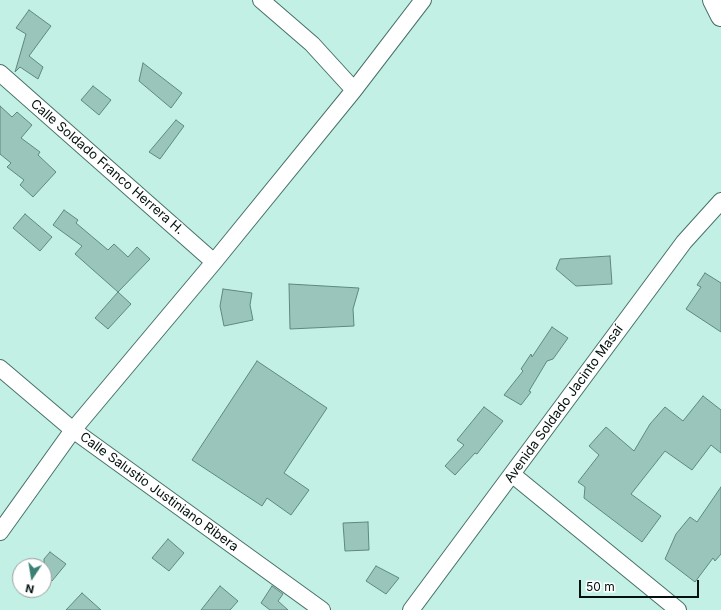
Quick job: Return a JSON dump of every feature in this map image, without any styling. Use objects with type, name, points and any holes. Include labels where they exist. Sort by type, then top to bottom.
[{"type":"main road","points":[[712,0],[721,16]]},
{"type":"street","points":[[261,0],[312,44],[354,90]]},
{"type":"street","points":[[0,532],[73,430],[214,262],[354,90],[423,0]]},
{"type":"street","name":"Calle Soldado Franco Herrera H.","points":[[0,73],[214,262]]},
{"type":"street","name":"Avenida Soldado Jacinto Masaí","points":[[411,610],[513,475],[550,420],[684,242],[721,202]]},
{"type":"street","name":"Calle Salustio Justiniano Ribera","points":[[0,368],[73,430],[322,610]]},
{"type":"street","points":[[513,475],[678,610]]},
{"type":"building","points":[[29,10],[51,26],[29,56],[43,67],[38,79],[20,67],[15,72],[26,34],[16,28]]},
{"type":"building","points":[[143,63],[182,93],[171,108],[139,81]]},
{"type":"building","points":[[93,86],[111,100],[99,115],[81,100]]},
{"type":"building","points":[[0,106],[12,117],[17,112],[32,125],[21,138],[40,152],[38,155],[56,172],[33,197],[20,185],[24,180],[7,167],[11,163],[0,154]]},
{"type":"building","points":[[176,120],[184,126],[160,159],[149,152]]},
{"type":"building","points":[[64,210],[78,220],[76,223],[108,250],[114,244],[128,257],[137,247],[150,259],[118,292],[75,254],[82,246],[53,225]]},
{"type":"building","points":[[25,214],[52,237],[40,251],[13,228]]},
{"type":"building","points":[[610,256],[612,284],[576,286],[556,269],[560,259]]},
{"type":"building","points":[[705,273],[721,283],[721,332],[686,309],[701,287],[697,285]]},
{"type":"building","points":[[289,284],[359,288],[353,309],[354,326],[290,329]]},
{"type":"building","points":[[223,289],[252,293],[250,305],[253,320],[224,326],[220,306]]},
{"type":"building","points":[[118,292],[131,304],[108,329],[95,318]]},
{"type":"building","points":[[552,327],[568,338],[553,359],[547,361],[529,391],[531,392],[521,405],[504,395],[523,371],[521,369],[531,354],[532,357]]},
{"type":"building","points":[[257,361],[327,408],[284,473],[309,490],[291,515],[267,498],[262,506],[192,460]]},
{"type":"building","points":[[703,396],[721,410],[721,453],[711,445],[692,470],[665,451],[631,494],[661,516],[642,542],[584,498],[585,487],[578,482],[599,455],[589,446],[606,427],[634,451],[650,424],[665,407],[683,421]]},
{"type":"building","points":[[484,407],[503,421],[477,454],[475,453],[455,475],[445,466],[464,445],[457,440]]},
{"type":"building","points":[[721,487],[721,554],[715,561],[713,558],[695,582],[665,559],[676,534],[690,517],[697,522]]},
{"type":"building","points":[[368,522],[369,550],[345,551],[343,523]]},
{"type":"building","points":[[168,539],[184,553],[169,571],[152,558]]},
{"type":"building","points":[[50,552],[66,564],[52,581],[52,558],[45,558]]},
{"type":"building","points":[[376,566],[399,578],[386,594],[366,581]]},
{"type":"building","points":[[220,586],[238,601],[230,610],[201,610]]},
{"type":"building","points":[[272,586],[283,594],[278,601],[288,610],[270,610],[261,603]]},
{"type":"building","points":[[82,593],[101,610],[66,610]]}]
